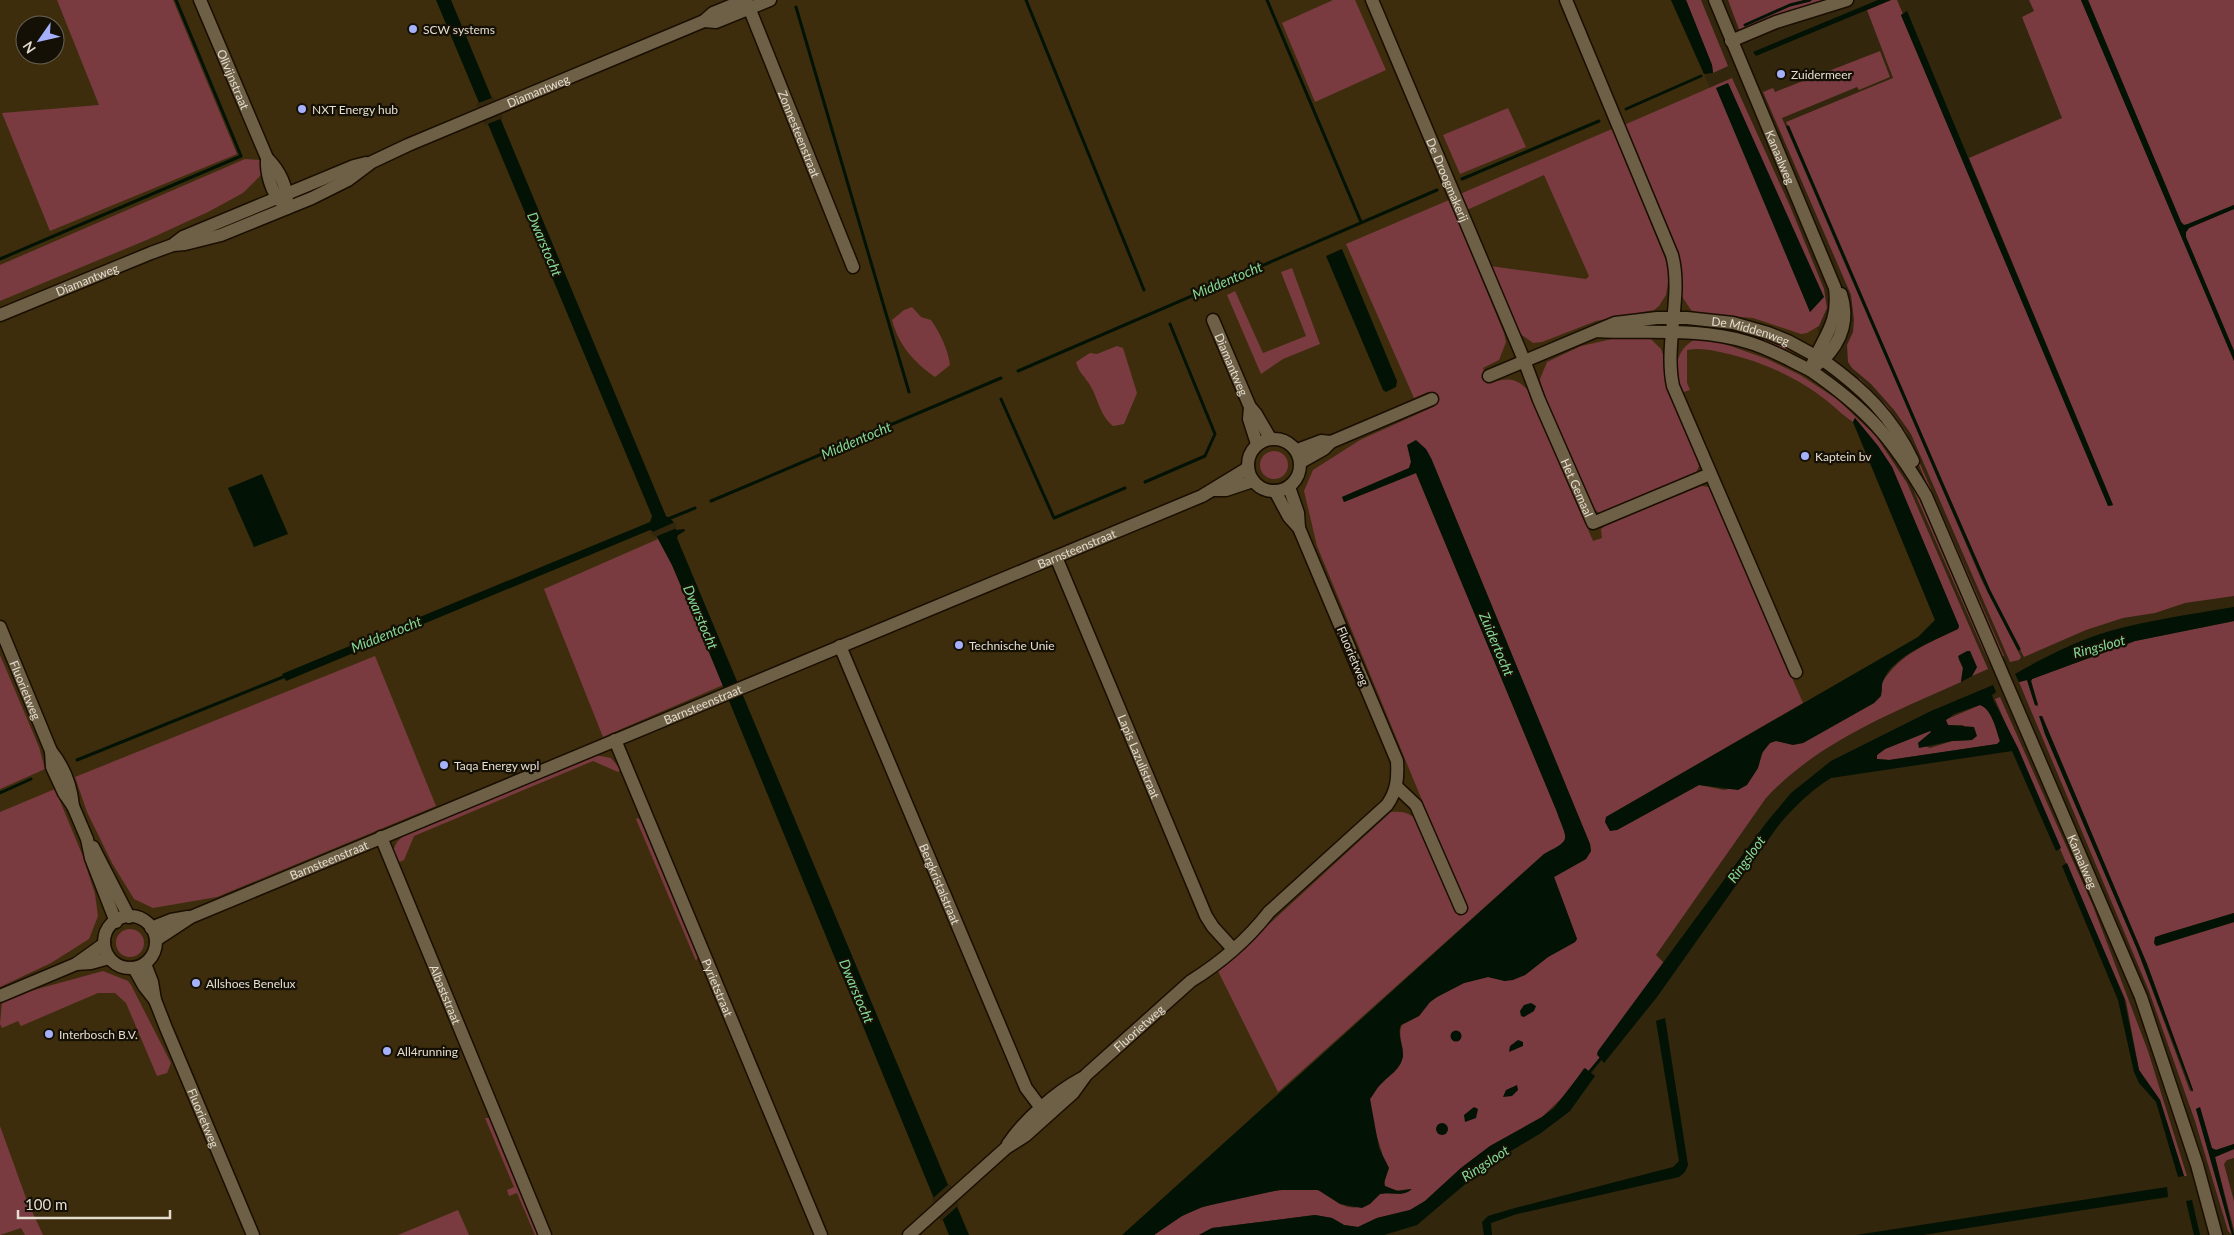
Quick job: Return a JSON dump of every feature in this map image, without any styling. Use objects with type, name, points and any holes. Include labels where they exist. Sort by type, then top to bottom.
[{"type":"street","name":"Olivijnstraat","points":[[200,0],[267,158],[276,168],[282,196],[287,208]]},
{"type":"street","name":"Diamantweg","points":[[0,315],[173,245],[183,237],[354,166],[372,162],[478,115],[704,21],[714,13],[747,3],[770,0]]},
{"type":"street","name":"De Droogmakerij","points":[[1372,0],[1524,360]]},
{"type":"street","points":[[1566,0],[1672,256],[1675,277],[1670,370],[1673,386],[1796,672]]},
{"type":"street","name":"Kanaalweg","points":[[1715,0],[1830,274],[1836,302],[1835,316],[1819,358],[1810,370],[1858,405],[1879,426],[1899,452],[1926,496]]},
{"type":"street","points":[[1731,41],[1776,22],[1848,0]]},
{"type":"street","name":"Zonnesteenstraat","points":[[747,3],[853,267]]},
{"type":"street","name":"Diamantweg","points":[[173,245],[221,235],[287,208],[348,180],[372,162]]},
{"type":"street","name":"De Middenweg","points":[[1489,376],[1616,323],[1630,320],[1672,318],[1719,321],[1775,336],[1819,358]]},
{"type":"street","name":"Diamantweg","points":[[1213,320],[1250,407],[1270,438]]},
{"type":"street","name":"De Middenweg","points":[[1597,332],[1671,331],[1746,341],[1766,348],[1810,370]]},
{"type":"street","name":"Kanaalweg","points":[[1819,358],[1862,390],[1894,427],[1920,474],[1926,496],[2141,997],[2197,1164],[2216,1235]]},
{"type":"street","name":"Het Gemaal","points":[[1524,360],[1539,400],[1593,523],[1710,474]]},
{"type":"street","points":[[1299,456],[1324,449],[1331,442],[1432,399]]},
{"type":"street","name":"Diamantweg","points":[[1250,407],[1249,418],[1257,444]]},
{"type":"street","points":[[1270,438],[1288,442],[1299,456],[1297,479],[1289,487],[1275,491],[1267,490],[1254,481],[1248,468],[1250,455],[1257,444],[1270,438]]},
{"type":"street","name":"Barnsteenstraat","points":[[156,940],[191,917],[1214,490],[1248,468]]},
{"type":"street","name":"Barnsteenstraat","points":[[1214,490],[1226,490],[1254,481]]},
{"type":"street","name":"Fluorietweg","points":[[1289,487],[1298,514],[1299,528]]},
{"type":"street","name":"Fluorietweg","points":[[909,1235],[1006,1148],[1025,1136],[1044,1112],[1073,1092],[1086,1075],[1191,981],[1209,969],[1230,946],[1257,928],[1269,912],[1387,806],[1397,786],[1397,761],[1299,528],[1290,517],[1275,491]]},
{"type":"street","name":"Lapis Lazulistraat","points":[[1056,557],[1206,916],[1230,946]]},
{"type":"street","name":"Fluorietweg","points":[[0,627],[51,751],[52,767],[73,806],[87,839],[91,858],[116,922]]},
{"type":"street","name":"Bergkristalstraat","points":[[840,646],[1026,1088],[1044,1112]]},
{"type":"street","name":"Pyrietstraat","points":[[615,740],[821,1235]]},
{"type":"street","points":[[1397,786],[1416,805],[1461,908]]},
{"type":"street","name":"Albaststraat","points":[[381,837],[545,1235]]},
{"type":"street","name":"Fluorietweg","points":[[87,839],[98,854],[129,917]]},
{"type":"street","points":[[0,996],[76,964],[104,944],[109,928],[116,922],[129,917],[144,921],[151,928],[156,940],[152,956],[139,966],[120,966],[110,958],[104,944]]},
{"type":"street","name":"Barnsteenstraat","points":[[151,928],[170,920],[191,917]]},
{"type":"street","points":[[76,964],[91,963],[110,958]]},
{"type":"street","name":"Fluorietweg","points":[[139,966],[144,986],[155,1000],[253,1235]]},
{"type":"shaded area","points":[[0,0],[1671,0],[1810,312],[1855,418],[1853,422],[1935,620],[1918,637],[1134,1235],[0,1235]]},
{"type":"shaded area","points":[[57,0],[173,0],[237,154],[50,231],[2,113],[99,105],[65,20],[65,15],[63,15]]},
{"type":"shaded area","points":[[1333,0],[1355,0],[1386,70],[1315,102],[1282,23]]},
{"type":"shaded area","points":[[1686,0],[1701,0],[1728,66],[1713,73],[1712,65]]},
{"type":"shaded area","points":[[1728,0],[1833,0],[1740,32]]},
{"type":"shaded area","points":[[1891,0],[1897,0],[1903,14],[1901,15],[2109,506],[2113,505],[1969,158],[2062,118],[2022,17],[2034,11],[2029,0],[2081,0],[2234,361],[2234,596],[2185,603],[2155,613],[2123,618],[2086,630],[2024,657],[1997,606],[1786,122],[1893,78],[1867,10]]},
{"type":"shaded area","points":[[2088,0],[2234,0],[2234,205],[2188,224],[2184,225],[2181,222]]},
{"type":"shaded area","points":[[1880,51],[1890,77],[1859,90],[1857,87],[1782,118],[1982,581],[2021,657],[2019,660],[2010,662],[1911,434],[1894,410],[1848,362],[1847,345],[1853,332],[1854,320],[1851,295],[1763,92],[1773,88],[1775,92]]},
{"type":"shaded area","points":[[1732,78],[1790,206],[1824,289],[1827,308],[1819,326],[1807,333],[1801,334],[1753,318],[1697,313],[1691,310],[1681,295],[1679,257],[1624,125]],"holes":[[[1728,83],[1823,297],[1810,312],[1767,208]]]},
{"type":"shaded area","points":[[1508,108],[1526,147],[1460,174],[1443,135]]},
{"type":"shaded area","points":[[1612,129],[1667,263],[1669,276],[1666,295],[1654,310],[1596,321],[1542,342],[1533,343],[1519,333],[1490,266],[1586,279],[1589,276],[1544,175],[1467,210],[1460,194]]},
{"type":"shaded area","points":[[245,159],[260,160],[264,172],[243,193],[208,212],[149,239],[0,301],[0,265]]},
{"type":"shaded area","points":[[1449,200],[1506,342],[1499,360],[1483,368],[1490,383],[1510,380],[1519,383],[1528,390],[1593,541],[1602,538],[1601,529],[1605,526],[1701,486],[1709,487],[1803,703],[1606,817],[1617,830],[1699,785],[1724,790],[1746,785],[1757,769],[1765,748],[1771,742],[1803,743],[1874,703],[1882,691],[1882,683],[1897,664],[1916,650],[1958,629],[1959,626],[1892,467],[1855,418],[1853,422],[1821,396],[1784,373],[1757,362],[1708,350],[1687,350],[1687,383],[1690,390],[1681,393],[1678,386],[1677,364],[1682,350],[1694,340],[1719,342],[1767,359],[1800,375],[1837,399],[1876,436],[1907,483],[1988,669],[1972,676],[1977,667],[1958,658],[1963,668],[1961,682],[1857,731],[1832,745],[1786,778],[1766,798],[1656,955],[1664,963],[1597,1055],[1601,1059],[1589,1072],[1584,1068],[1567,1093],[1542,1117],[1490,1146],[1461,1168],[1425,1201],[1410,1210],[1377,1218],[1358,1227],[1344,1225],[1332,1218],[1315,1215],[1212,1228],[1199,1235],[1154,1235],[1195,1210],[1248,1195],[1286,1190],[1317,1190],[1326,1193],[1345,1206],[1356,1207],[1366,1204],[1380,1194],[1408,1192],[1411,1189],[1393,1191],[1385,1186],[1382,1153],[1374,1127],[1370,1099],[1402,1061],[1403,1052],[1400,1033],[1402,1025],[1419,1016],[1430,1002],[1437,997],[1464,983],[1488,977],[1505,981],[1525,975],[1548,957],[1577,939],[1554,877],[1586,859],[1591,851],[1590,844],[1431,458],[1411,462],[1409,468],[1342,497],[1344,502],[1416,473],[1557,812],[1565,838],[1560,845],[1544,854],[1278,1092],[1218,971],[1391,812],[1406,813],[1413,816],[1419,822],[1458,913],[1467,909],[1317,546],[1304,491],[1313,470],[1360,440],[1433,407],[1428,392],[1414,398],[1346,244]]},
{"type":"shaded area","points":[[2234,209],[2234,351],[2186,237],[2186,232],[2189,228]]},
{"type":"shaded area","points":[[1292,268],[1320,344],[1283,359],[1261,374],[1227,295],[1235,291],[1263,353],[1306,336],[1281,272]]},
{"type":"shaded area","points":[[912,307],[921,317],[931,320],[947,353],[950,365],[935,377],[908,353],[899,338],[892,320],[904,310]]},
{"type":"shaded area","points":[[1706,323],[1790,346],[1789,350],[1743,334],[1705,332]]},
{"type":"shaded area","points":[[1621,337],[1650,338],[1661,349],[1668,390],[1697,457],[1699,466],[1696,473],[1605,513],[1599,513],[1590,505],[1541,389],[1540,379],[1547,362],[1581,346]]},
{"type":"shaded area","points":[[1117,346],[1123,348],[1137,393],[1124,424],[1113,426],[1108,422],[1076,362],[1090,353],[1097,354]]},
{"type":"shaded area","points":[[1859,378],[1888,407],[1906,432],[2004,656],[2002,657],[1915,456],[1856,382]]},
{"type":"shaded area","points":[[1843,399],[1871,425],[1881,438]]},
{"type":"shaded area","points":[[1888,448],[1914,488],[1931,521],[1992,661],[1989,662],[1981,645],[1910,482]]},
{"type":"shaded area","points":[[1274,451],[1284,455],[1288,465],[1284,475],[1274,479],[1264,475],[1260,465],[1264,455]]},
{"type":"shaded area","points":[[658,539],[672,565],[723,685],[603,737],[544,589]]},
{"type":"shaded area","points":[[2234,621],[2234,913],[2161,935],[2157,946],[2234,922],[2234,1144],[2216,1150],[2211,1148],[2200,1108],[2196,1109],[2232,1235],[2228,1231],[2195,1121],[2149,991],[2019,682],[2027,680],[2035,705],[2038,704],[2032,679],[2135,641]],"holes":[[[2040,716],[2042,716],[2147,964],[2193,1090],[2190,1091],[2137,949],[2045,734]]]},
{"type":"shaded area","points":[[0,655],[39,747],[45,769],[0,789]]},
{"type":"shaded area","points":[[375,656],[436,806],[217,897],[153,908],[134,899],[112,863],[87,812],[75,777]]},
{"type":"shaded area","points":[[2000,697],[2093,906],[2148,1051],[2187,1176],[2184,1176],[2160,1100],[2139,1070],[2126,1001],[1995,699]]},
{"type":"shaded area","points":[[1980,705],[1988,711],[1993,720],[2000,741],[1997,744],[1889,760],[1877,759],[1877,755],[1885,749],[1930,731],[1932,732],[1918,743],[1930,748],[1952,741],[1972,740],[1963,725],[1948,725],[1945,720]]},
{"type":"shaded area","points":[[595,755],[611,758],[621,770],[618,772],[593,761],[414,836],[404,860],[397,863],[393,850],[397,842],[405,834]]},
{"type":"shaded area","points":[[55,789],[82,854],[95,894],[98,916],[89,939],[51,963],[0,987],[0,812]]},
{"type":"shaded area","points":[[638,818],[641,821],[698,957],[696,961],[636,819]]},
{"type":"shaded area","points":[[130,929],[140,933],[144,943],[140,953],[130,957],[120,953],[116,943],[120,933]]},
{"type":"shaded area","points":[[103,971],[128,981],[131,985],[171,1063],[167,1073],[157,1076],[126,1003],[115,993],[98,993],[21,1026],[18,1021],[2,1028],[0,1024],[2,1002],[30,991]]},
{"type":"shaded area","points":[[485,1118],[490,1118],[539,1235],[535,1235],[517,1193],[509,1196],[507,1190],[514,1187]]},
{"type":"shaded area","points":[[0,1126],[26,1198],[43,1235],[25,1235],[21,1228],[0,1235]]},
{"type":"shaded area","points":[[2234,1149],[2234,1158],[2227,1160],[2224,1164],[2234,1201],[2234,1230],[2215,1157]]},
{"type":"shaded area","points":[[458,1210],[469,1235],[398,1235]]},
{"type":"water","name":"Dwarstocht","points":[[436,0],[451,0],[666,516],[673,521],[676,530],[684,529],[685,531],[678,535],[677,538],[969,1235],[949,1235],[706,645],[672,565],[655,533],[650,530],[286,681],[282,674],[650,522],[652,516]]},
{"type":"water","points":[[1671,0],[1686,0],[1712,65],[1713,73],[1704,74]]},
{"type":"water","points":[[1878,0],[1891,0],[1756,56],[1753,52]]},
{"type":"water","points":[[2081,0],[2088,0],[2181,222],[2184,225],[2188,224],[2234,205],[2234,209],[2189,228],[2186,232],[2186,237],[2234,351],[2234,361]]},
{"type":"water","points":[[1907,11],[2113,505],[2108,506],[1901,15]]},
{"type":"water","points":[[1728,83],[1824,297],[1810,312],[1716,88]]},
{"type":"water","points":[[1342,249],[1397,381],[1396,387],[1386,392],[1383,390],[1326,256]]},
{"type":"water","points":[[1855,418],[1892,467],[1959,626],[1958,629],[1915,650],[1895,664],[1883,681],[1881,696],[1874,703],[1803,743],[1793,745],[1776,741],[1770,743],[1762,753],[1758,768],[1747,785],[1738,790],[1699,785],[1617,830],[1610,831],[1605,822],[1606,817],[1918,637],[1935,620],[1853,422]]},
{"type":"water","name":"Zuidertocht","points":[[1416,440],[1426,449],[1431,458],[1590,844],[1591,851],[1586,859],[1554,877],[1577,939],[1548,957],[1525,975],[1513,980],[1505,981],[1488,977],[1464,983],[1437,997],[1430,1002],[1419,1016],[1401,1025],[1400,1034],[1403,1056],[1401,1064],[1379,1086],[1370,1099],[1379,1148],[1389,1168],[1384,1183],[1385,1186],[1398,1191],[1412,1189],[1408,1192],[1380,1194],[1370,1204],[1362,1208],[1340,1204],[1318,1190],[1279,1190],[1202,1207],[1182,1216],[1154,1235],[1122,1235],[1544,854],[1560,845],[1565,838],[1557,812],[1416,473],[1344,502],[1342,497],[1409,468],[1411,462],[1407,445]]},
{"type":"water","points":[[262,474],[288,534],[254,547],[228,488]]},
{"type":"water","points":[[2234,607],[2234,621],[2135,641],[2032,679],[2038,706],[2035,705],[2027,680],[2019,682],[2015,674],[2061,650],[2110,631],[2156,620]]},
{"type":"water","points":[[1970,651],[1977,667],[1972,676],[1961,682],[1963,668],[1958,656]]},
{"type":"water","points":[[1993,685],[1996,692],[1992,695],[1994,701],[2018,748],[2061,848],[2056,851],[2012,751],[1831,778],[1816,788],[1778,826],[1657,997],[1604,1063],[1597,1054],[1598,1051],[1766,823],[1791,793],[1831,761],[1931,711]],"holes":[[[1980,705],[1991,715],[1995,726],[2000,741],[1997,744],[1889,760],[1877,759],[1877,755],[1885,749],[1930,731],[1918,743],[1919,748],[1952,741],[1972,740],[1977,736],[1974,727],[1948,725],[1946,720],[1954,714]]]},
{"type":"water","points":[[2039,716],[2042,716],[2147,964],[2193,1090],[2192,1092],[2137,949]]},
{"type":"water","points":[[2067,863],[2124,998],[2139,1070],[2160,1100],[2184,1176],[2178,1177],[2156,1102],[2139,1083],[2134,1072],[2118,1000],[2062,866]]},
{"type":"water","points":[[2234,913],[2234,922],[2156,946],[2154,943],[2155,937]]},
{"type":"water","points":[[1531,1003],[1536,1006],[1534,1011],[1524,1017],[1521,1016],[1520,1011],[1524,1005]]},
{"type":"water","points":[[1665,1018],[1688,1165],[1685,1172],[1679,1177],[1517,1214],[1491,1223],[1492,1235],[1484,1235],[1482,1222],[1488,1216],[1673,1167],[1679,1161],[1656,1021]]},
{"type":"water","points":[[1456,1030],[1462,1036],[1456,1042],[1450,1036]]},
{"type":"water","points":[[1518,1040],[1523,1042],[1523,1046],[1509,1052],[1510,1046]]},
{"type":"water","points":[[1585,1068],[1595,1076],[1570,1111],[1541,1133],[1489,1164],[1417,1225],[1384,1235],[1199,1235],[1212,1228],[1315,1215],[1332,1218],[1344,1225],[1358,1227],[1377,1218],[1410,1210],[1425,1201],[1461,1168],[1490,1146],[1542,1117],[1554,1108]]},
{"type":"water","points":[[1517,1085],[1518,1090],[1512,1096],[1503,1097],[1506,1090]]},
{"type":"water","points":[[1474,1107],[1478,1109],[1476,1118],[1465,1122],[1464,1115]]},
{"type":"water","points":[[2200,1107],[2212,1148],[2216,1150],[2234,1144],[2234,1149],[2215,1157],[2234,1235],[2232,1235],[2196,1109]]},
{"type":"water","points":[[1440,1123],[1444,1123],[1448,1129],[1444,1135],[1440,1135],[1436,1131],[1436,1127]]},
{"type":"water","points":[[2167,1187],[2168,1197],[1923,1235],[1856,1235]]},
{"type":"water","points":[[2192,1200],[2200,1235],[2194,1235],[2186,1201]]},
{"type":"pier","points":[[494,97],[503,118],[485,125],[476,104]]},
{"type":"pier","points":[[675,522],[677,528],[655,537],[651,533],[648,534]]},
{"type":"pier","points":[[950,1183],[959,1205],[941,1221],[932,1199]]},
{"type":"waterway","points":[[0,259],[241,156],[176,0]]},
{"type":"waterway","points":[[1026,0],[1144,290]]},
{"type":"waterway","points":[[1267,0],[1361,222]]},
{"type":"waterway","points":[[1745,25],[1790,5],[1810,0]]},
{"type":"waterway","points":[[796,7],[909,392]]},
{"type":"waterway","name":"Middentocht","points":[[1626,109],[1701,76]]},
{"type":"waterway","name":"Middentocht","points":[[1462,179],[1599,121]]},
{"type":"waterway","points":[[1788,127],[1989,591],[2019,649]]},
{"type":"waterway","name":"Middentocht","points":[[1018,371],[1437,190]]},
{"type":"waterway","points":[[1145,482],[1205,456],[1215,434],[1170,324]]},
{"type":"waterway","name":"Middentocht","points":[[711,501],[1001,378]]},
{"type":"waterway","points":[[1001,399],[1054,518],[1125,488]]},
{"type":"waterway","name":"Middentocht","points":[[668,519],[695,508]]},
{"type":"waterway","name":"Middentocht","points":[[77,760],[288,675]]},
{"type":"waterway","name":"Middentocht","points":[[0,793],[31,779]]},
{"type":"waterway","name":"Ringsloot","points":[[1587,1075],[1602,1057]]},
{"type":"place","name":"SCW systems","points":[[413,29]]},
{"type":"place","name":"Zuidermeer","points":[[1781,74]]},
{"type":"place","name":"NXT Energy hub","points":[[302,109]]},
{"type":"place","name":"Kaptein bv","points":[[1805,456]]},
{"type":"place","name":"Technische Unie","points":[[959,645]]},
{"type":"place","name":"Taqa Energy wpl","points":[[444,765]]},
{"type":"place","name":"Allshoes Benelux","points":[[196,983]]},
{"type":"place","name":"Interbosch B.V.","points":[[49,1034]]},
{"type":"place","name":"All4running","points":[[387,1051]]}]
